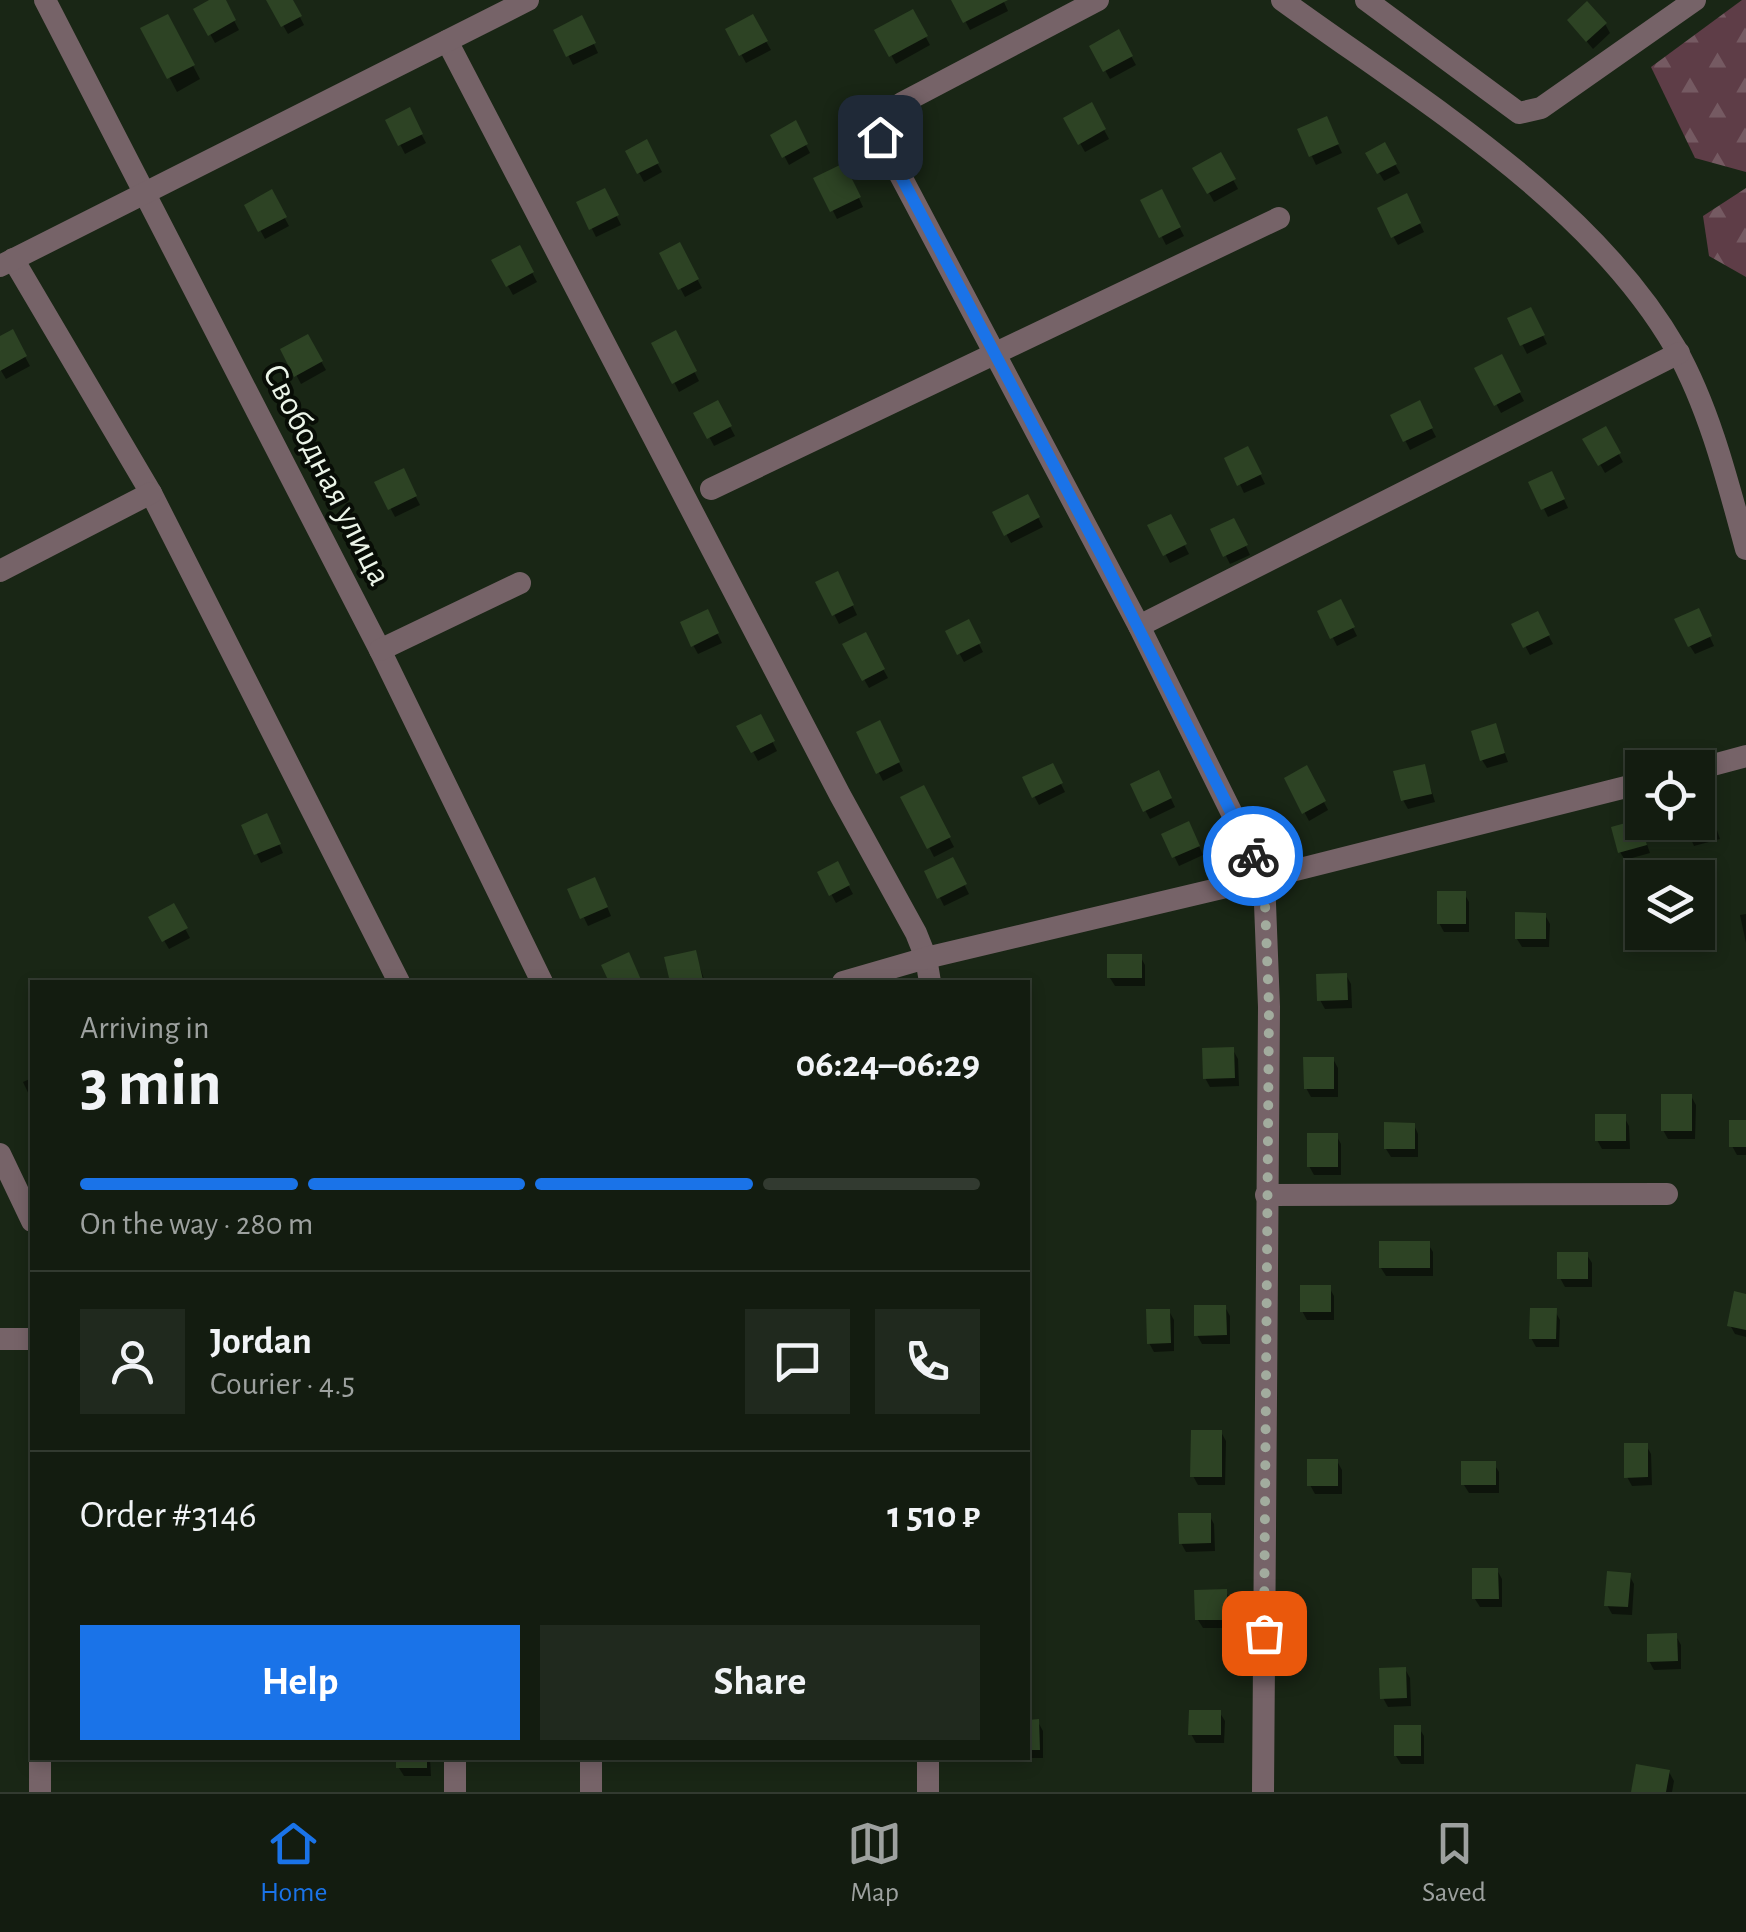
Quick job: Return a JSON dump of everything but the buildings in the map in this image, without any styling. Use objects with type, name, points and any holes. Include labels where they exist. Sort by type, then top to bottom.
[{"type":"street","name":"Свободная улица","points":[[45,0],[380,650],[541,980]]},
{"type":"street","points":[[398,980],[150,493],[7,262],[528,0]]},
{"type":"street","points":[[1098,0],[902,103],[880,137],[1138,626],[1264,878],[1269,1007],[1264,1792]]},
{"type":"street","points":[[1282,0],[1520,173],[1615,262],[1649,305],[1678,353],[1716,444],[1745,542]]},
{"type":"street","points":[[1366,0],[1519,113],[1541,108],[1694,0]]},
{"type":"street","points":[[447,41],[926,958],[930,980]]},
{"type":"street","points":[[711,488],[1278,218]]},
{"type":"street","points":[[1138,626],[1678,353]]},
{"type":"street","points":[[0,570],[150,493]]},
{"type":"street","points":[[380,650],[520,583]]},
{"type":"street","points":[[1715,764],[1746,756]]},
{"type":"street","points":[[849,980],[1625,787]]},
{"type":"street","points":[[0,1154],[30,1217]]},
{"type":"street","points":[[1266,1195],[1667,1194]]},
{"type":"street","points":[[0,1339],[30,1339]]},
{"type":"street","points":[[40,1760],[40,1792]]},
{"type":"street","points":[[454,1792],[455,1760]]},
{"type":"street","points":[[590,1760],[592,1792]]},
{"type":"street","points":[[928,1760],[928,1792]]},
{"type":"green space","points":[[1746,0],[1746,172],[1695,158],[1651,67]]},
{"type":"green space","points":[[1746,188],[1746,277],[1709,256],[1703,216]]},
{"type":"way so far","points":[[1253,856],[1264,878],[1269,1007],[1264,1633]]},
{"type":"route","points":[[880,137],[1103,558],[1253,856]]}]
